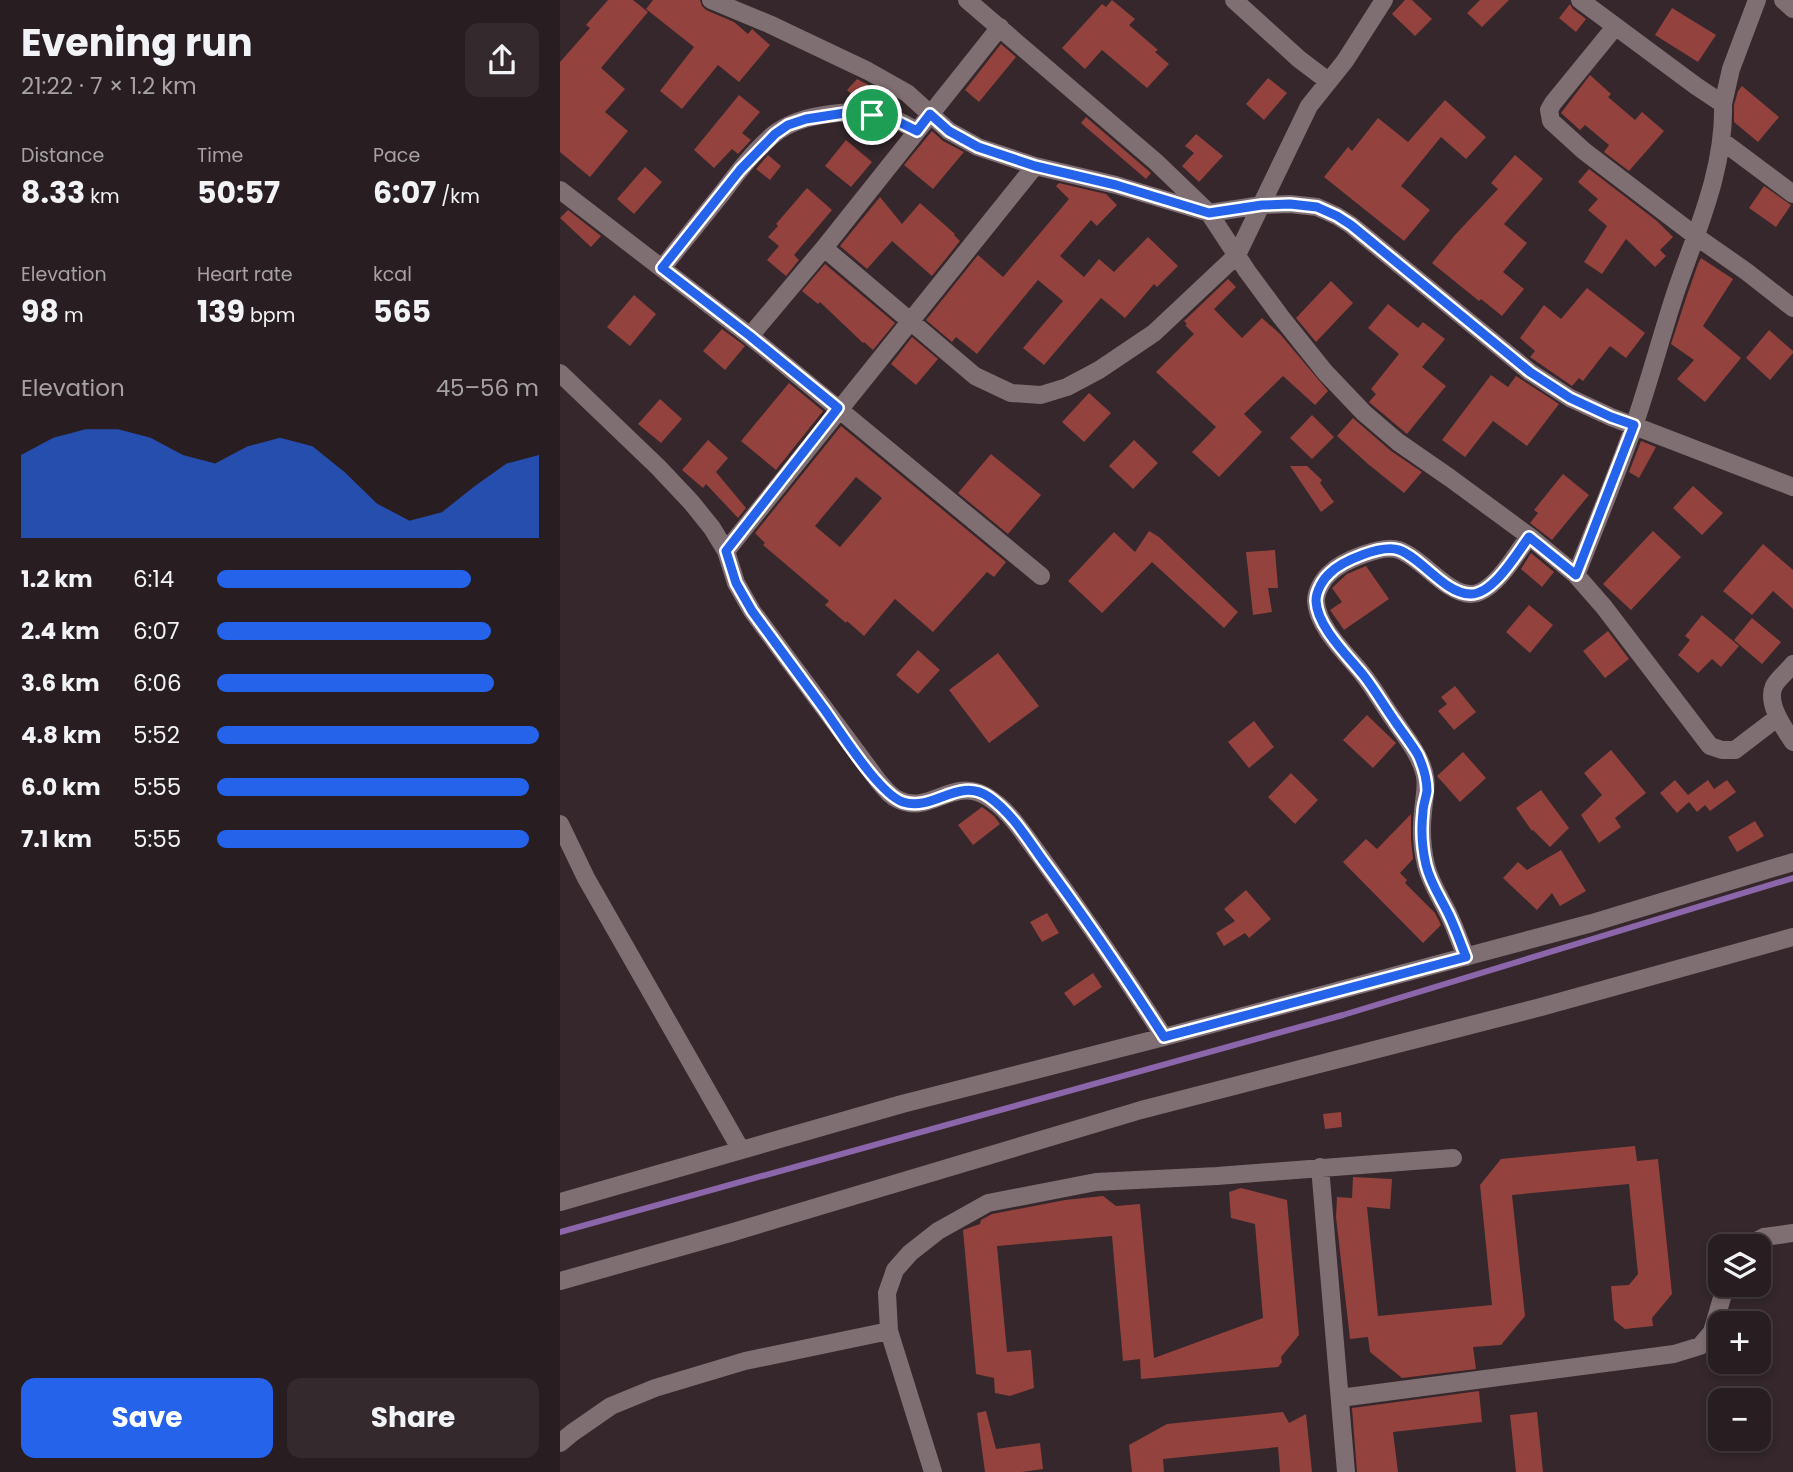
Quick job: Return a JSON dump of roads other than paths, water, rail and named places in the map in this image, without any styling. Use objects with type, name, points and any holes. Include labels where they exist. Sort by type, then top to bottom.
[{"type":"street","points":[[711,0],[868,71],[907,93],[949,131],[978,147],[1035,166],[1116,185],[1209,213],[1290,204],[1317,207],[1337,216],[1530,372],[1570,398],[1611,417],[1793,487]]},
{"type":"street","points":[[967,0],[1156,162],[1209,213],[1282,317],[1325,372],[1364,413],[1398,442],[1529,537],[1576,575],[1710,746],[1735,750],[1777,718]]},
{"type":"street","points":[[1234,0],[1328,82]]},
{"type":"street","points":[[824,248],[975,376],[1010,393],[1041,395],[1067,387],[1099,370],[1154,333],[1237,255],[1309,106],[1345,61],[1384,0]]},
{"type":"street","points":[[1580,0],[1723,104]]},
{"type":"street","points":[[1576,575],[1634,425],[1676,292],[1697,237],[1722,141],[1723,104],[1731,69],[1757,0]]},
{"type":"street","points":[[1783,0],[1793,9]]},
{"type":"street","points":[[750,336],[824,248],[1000,27]]},
{"type":"street","points":[[1615,27],[1553,103],[1549,110],[1551,121],[1584,151],[1793,307]]},
{"type":"street","points":[[662,268],[740,170],[765,143],[788,125],[806,119],[845,113],[891,118],[917,131]]},
{"type":"street","points":[[1722,141],[1793,194]]},
{"type":"street","points":[[726,551],[838,408],[1035,166]]},
{"type":"street","points":[[560,190],[750,336],[1041,576]]},
{"type":"street","points":[[560,373],[658,467],[712,528],[726,551],[736,583],[752,611],[879,782],[899,801],[927,802],[962,789],[973,790],[988,797],[1003,810],[1063,887],[1164,1037]]},
{"type":"street","points":[[1466,957],[1450,915],[1432,885],[1426,864],[1422,836],[1427,791],[1425,772],[1417,755],[1364,676],[1331,637],[1316,601],[1321,585],[1330,572],[1357,557],[1381,550],[1397,549],[1423,564],[1454,589],[1470,594],[1483,591],[1503,573],[1529,537]]},
{"type":"street","points":[[1793,664],[1774,687],[1773,702],[1777,718],[1793,742]]},
{"type":"street","points":[[560,824],[586,878],[741,1150]]},
{"type":"street","points":[[560,1202],[902,1104],[1592,923],[1793,862]]},
{"type":"street","points":[[560,1281],[1141,1110],[1541,1007],[1793,937]]},
{"type":"street","points":[[933,1472],[889,1331],[887,1293],[895,1270],[910,1253],[938,1231],[988,1203],[1096,1182],[1217,1176],[1453,1158]]},
{"type":"street","points":[[1320,1167],[1346,1472]]},
{"type":"street","points":[[1771,1236],[1793,1233]]},
{"type":"street","points":[[1340,1398],[1674,1354],[1700,1346],[1712,1332],[1722,1297]]},
{"type":"street","points":[[560,1443],[611,1406],[655,1388],[746,1361],[889,1331]]},
{"type":"waterway","points":[[560,1232],[1343,1015],[1793,878]]}]
